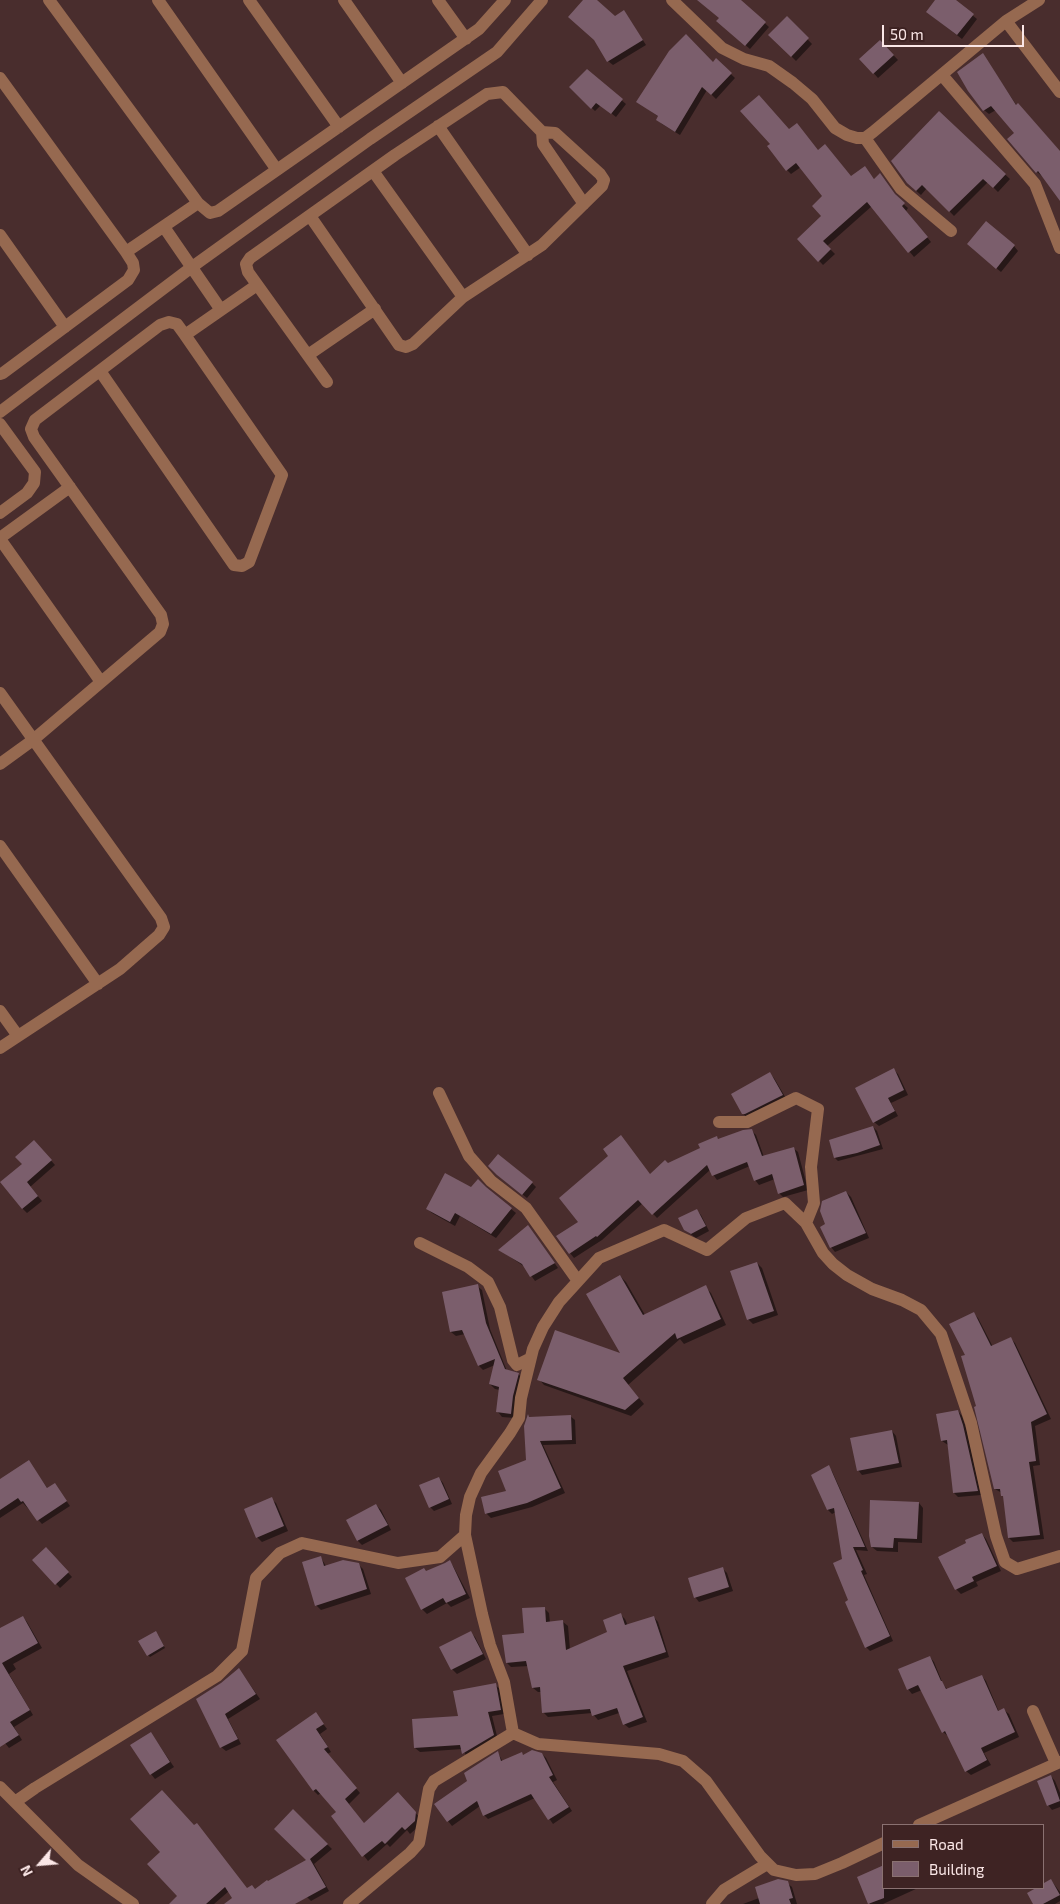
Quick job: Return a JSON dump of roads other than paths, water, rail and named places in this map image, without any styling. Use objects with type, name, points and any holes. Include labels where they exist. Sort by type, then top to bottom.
[{"type":"street","points":[[50,0],[198,203],[210,213],[218,211],[466,39],[479,29],[505,0]]},
{"type":"street","points":[[158,0],[278,170]]},
{"type":"street","points":[[248,0],[339,127]]},
{"type":"street","points":[[344,0],[402,83]]},
{"type":"street","points":[[438,0],[466,39]]},
{"type":"street","points":[[0,412],[192,267],[370,139],[497,52],[542,0]]},
{"type":"street","points":[[672,0],[722,48],[744,59],[769,66],[812,99],[835,128],[857,138],[866,138],[1006,21],[1040,0]]},
{"type":"street","points":[[1006,21],[1059,88]]},
{"type":"street","points":[[942,75],[1035,184],[1060,248]]},
{"type":"street","points":[[0,78],[126,252],[133,263],[134,270],[128,280],[4,373],[0,374]]},
{"type":"street","points":[[327,382],[248,272],[246,264],[250,258],[373,171],[487,94],[503,92],[542,132],[543,144],[584,204]]},
{"type":"street","points":[[438,126],[528,255]]},
{"type":"street","points":[[310,216],[399,345],[406,347],[413,344],[463,297],[542,246],[602,186],[604,180],[600,174],[554,133],[542,132]]},
{"type":"street","points":[[866,138],[902,189],[951,231]]},
{"type":"street","points":[[373,171],[463,297]]},
{"type":"street","points":[[126,252],[198,203]]},
{"type":"street","points":[[164,227],[221,310]]},
{"type":"street","points":[[0,235],[65,327]]},
{"type":"street","points":[[185,335],[257,285]]},
{"type":"street","points":[[308,355],[375,309]]},
{"type":"street","points":[[0,764],[33,740],[160,632],[163,624],[161,615],[34,438],[31,429],[35,420],[160,325],[169,322],[177,324],[282,476],[249,562],[242,566],[234,565],[100,371]]},
{"type":"street","points":[[0,424],[35,472],[34,483],[27,494],[0,513]]},
{"type":"street","points":[[70,487],[0,538],[101,682]]},
{"type":"street","points":[[0,693],[161,918],[164,928],[159,935],[120,969],[0,1048]]},
{"type":"street","points":[[0,846],[98,984]]},
{"type":"street","points":[[0,1011],[18,1036]]},
{"type":"street","points":[[439,1093],[469,1156],[490,1181],[526,1208],[578,1281]]},
{"type":"street","points":[[719,1122],[747,1122],[796,1098],[818,1109],[811,1167],[814,1203],[806,1223]]},
{"type":"street","points":[[513,1732],[504,1682],[482,1614],[465,1535],[470,1497],[481,1473],[519,1418],[530,1359],[543,1327],[559,1302],[599,1258],[664,1230],[707,1250],[746,1218],[785,1202],[806,1223],[824,1252],[840,1270],[872,1290],[902,1300],[921,1310],[941,1334],[971,1423],[996,1536],[1005,1562],[1017,1569],[1060,1556]]},
{"type":"street","points":[[420,1243],[468,1268],[488,1282],[500,1308],[513,1360],[517,1365],[530,1359]]},
{"type":"street","points":[[15,1802],[43,1782],[217,1676],[242,1652],[256,1578],[280,1553],[302,1543],[398,1563],[440,1557],[465,1535]]},
{"type":"street","points":[[921,1824],[1058,1763],[1033,1711]]},
{"type":"street","points":[[513,1732],[538,1744],[660,1754],[683,1761],[706,1781],[766,1864],[774,1870],[789,1874],[816,1874],[882,1844]]},
{"type":"street","points":[[349,1904],[410,1853],[419,1843],[429,1789],[434,1781],[513,1732]]},
{"type":"street","points":[[0,1787],[78,1865],[133,1904]]},
{"type":"street","points":[[712,1904],[724,1890],[766,1864]]}]
